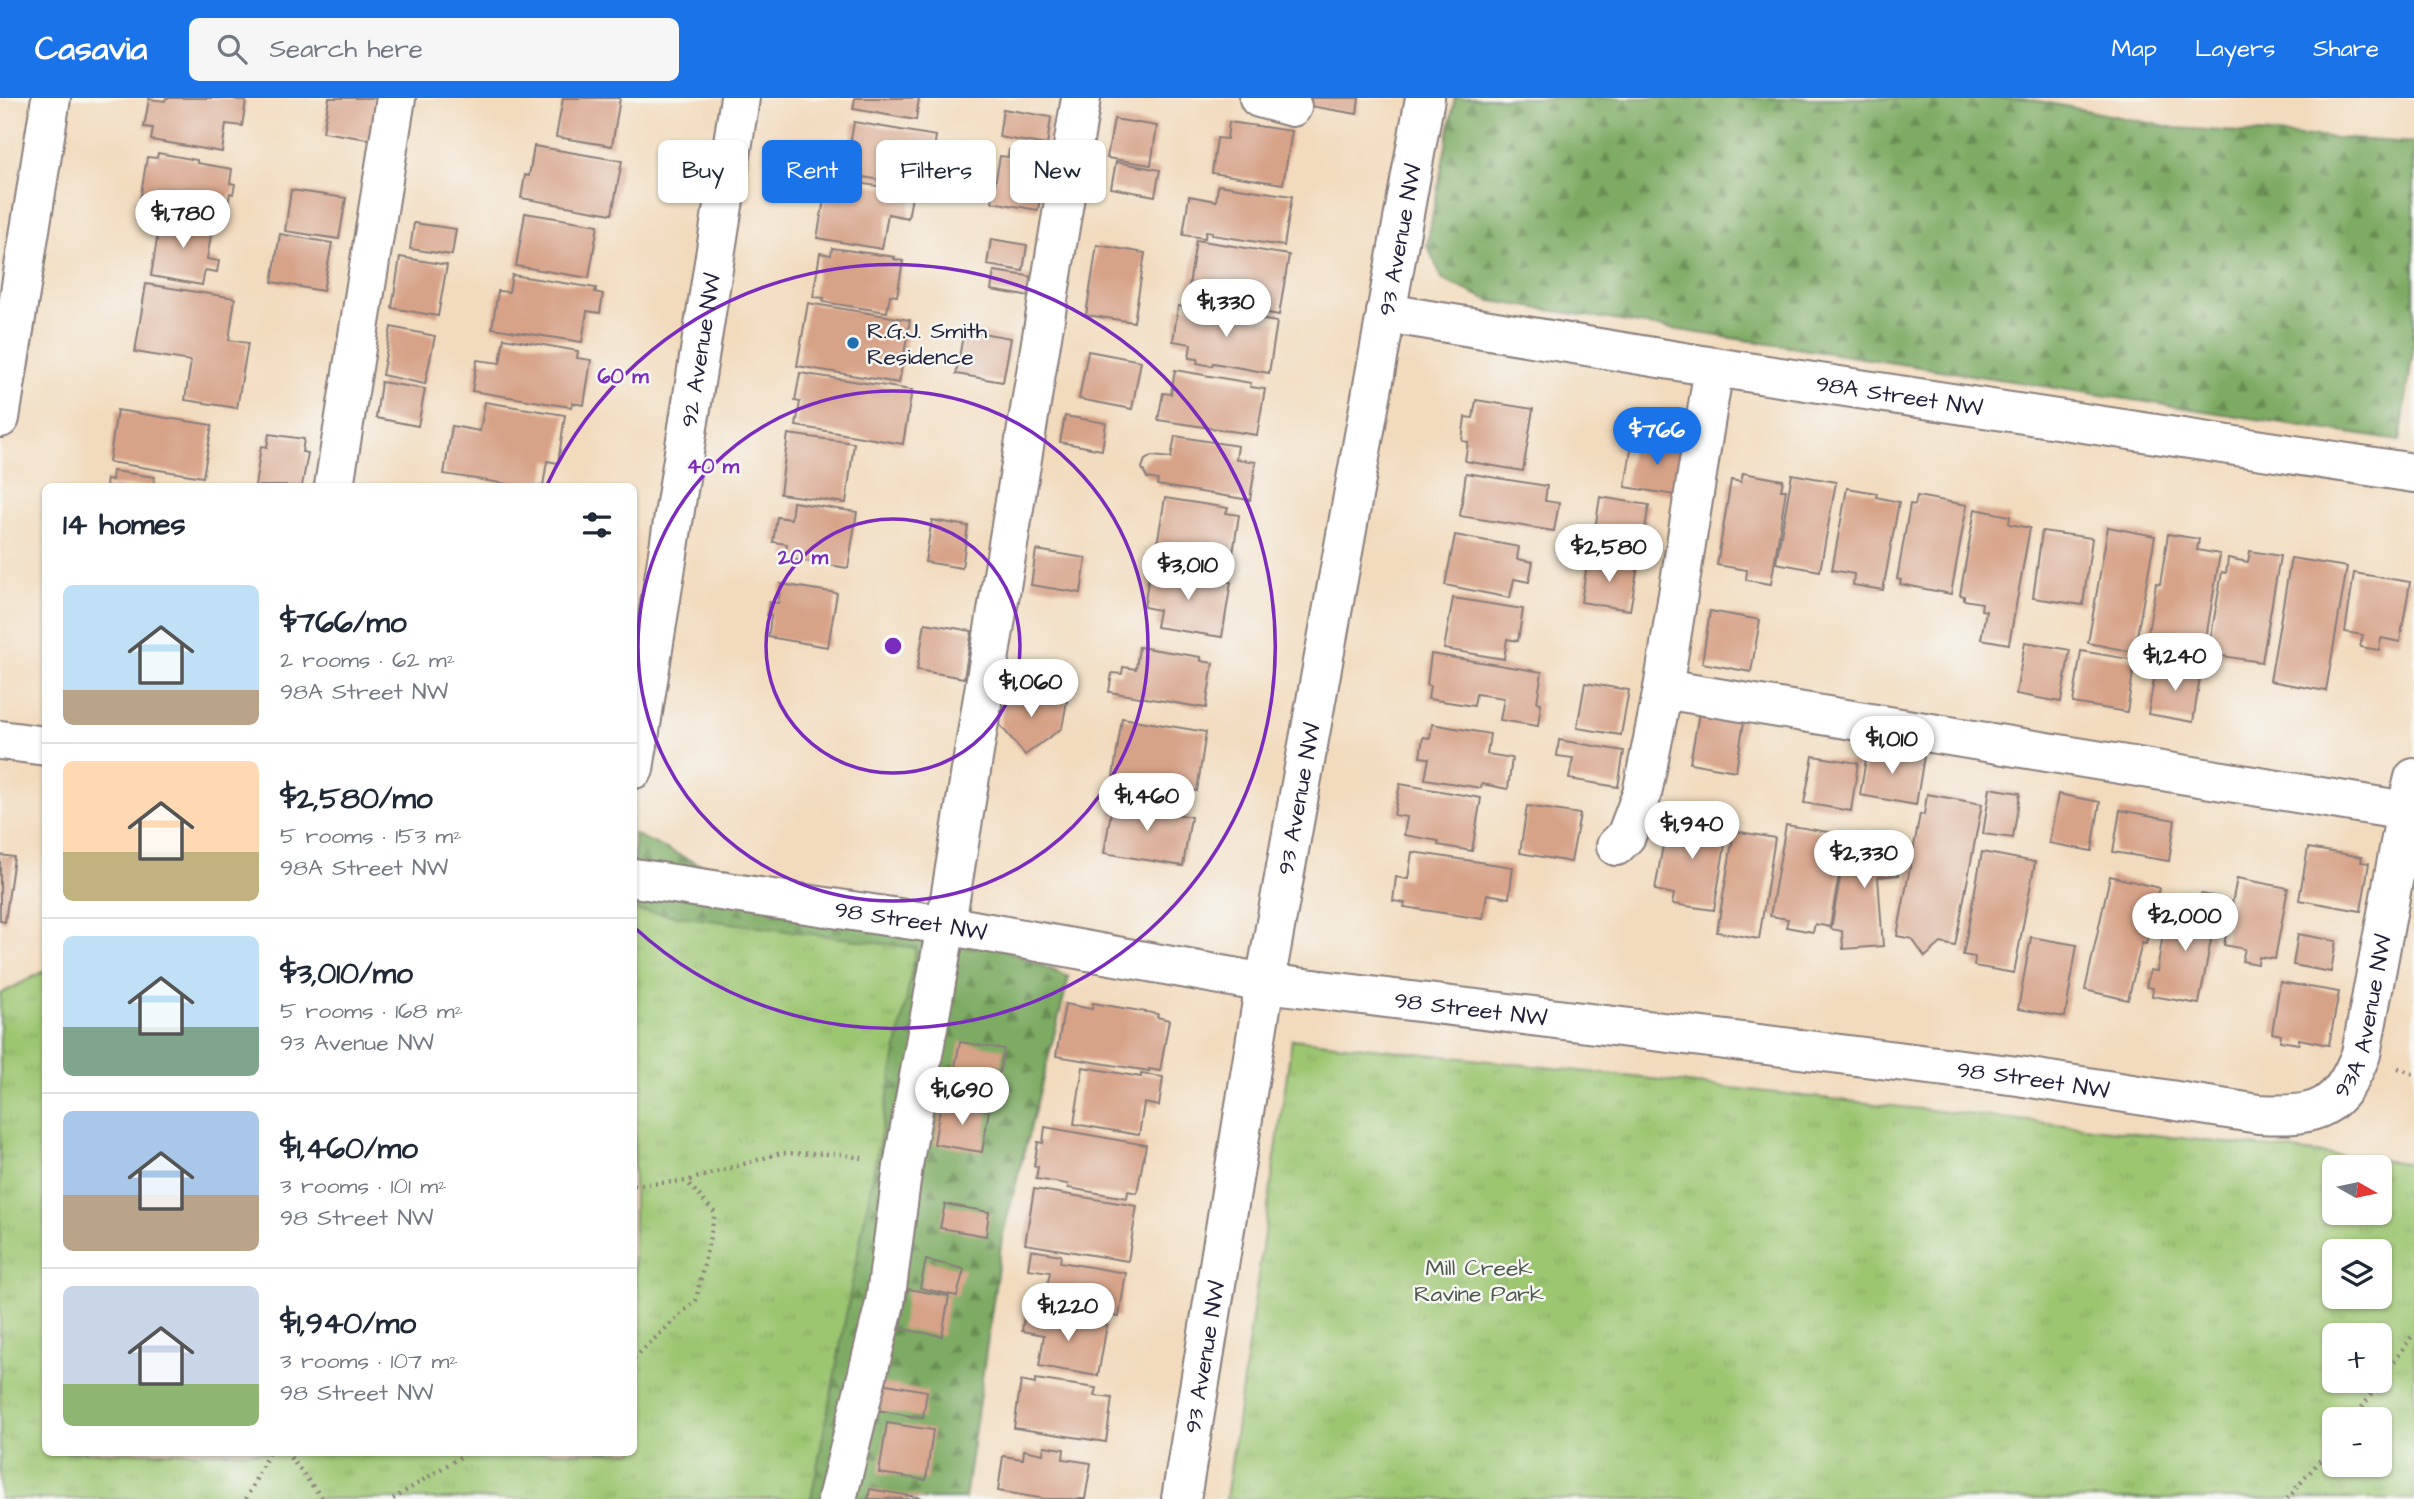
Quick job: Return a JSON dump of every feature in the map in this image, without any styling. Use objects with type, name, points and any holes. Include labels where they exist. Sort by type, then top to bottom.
[{"type":"street","points":[[0,418],[51,98]]},
{"type":"street","points":[[334,483],[396,98]]},
{"type":"street","name":"92 Avenue NW","points":[[637,750],[740,98]]},
{"type":"street","points":[[837,1499],[885,1303],[903,1166],[1081,98]]},
{"type":"street","name":"93 Avenue NW","points":[[1181,1499],[1265,983],[1425,98]]},
{"type":"street","name":"98A Street NW","points":[[1387,313],[1714,367],[2414,473]]},
{"type":"street","points":[[1616,846],[1626,836],[1642,794],[1663,689],[1714,367]]},
{"type":"street","points":[[1663,689],[2410,794]]},
{"type":"street","points":[[0,740],[42,745]]},
{"type":"street","name":"93A Avenue NW","points":[[2312,1111],[2332,1104],[2346,1087],[2361,1054],[2410,794]]},
{"type":"street","name":"98 Street NW","points":[[637,878],[945,925],[1265,983],[2018,1076],[2259,1114],[2283,1115],[2312,1111]]},
{"type":"path","points":[[637,1185],[686,1181],[781,1153],[842,1154],[903,1166]]},
{"type":"path","points":[[637,1355],[696,1300],[715,1213],[686,1181]]},
{"type":"path","points":[[2362,1407],[2414,1333]]},
{"type":"path","points":[[246,1499],[267,1456]]},
{"type":"path","points":[[289,1456],[323,1499]]},
{"type":"path","points":[[393,1499],[462,1456]]},
{"type":"path","points":[[2287,1499],[2322,1458]]},
{"type":"green space","points":[[1455,98],[2024,98],[2175,128],[2414,143],[2414,343],[2400,441],[1491,301],[1443,280],[1427,245]]},
{"type":"green space","points":[[637,835],[696,863],[945,925],[1069,977],[1002,1238],[965,1499],[0,1499],[0,994],[42,973],[42,1456],[637,1456]]},
{"type":"green space","points":[[637,910],[916,948],[811,1499],[0,1499],[0,994],[42,973],[42,1456],[637,1456]]},
{"type":"green space","name":"Mill Creek Ravine Park","points":[[1292,1039],[2333,1155],[2322,1155],[2322,1225],[2392,1225],[2392,1162],[2414,1164],[2414,1499],[1226,1499]]},
{"type":"building","points":[[166,98],[231,98],[246,102],[242,126],[226,124],[222,152],[151,140],[153,128],[144,127],[149,99],[165,101]]},
{"type":"building","points":[[329,98],[381,98],[374,140],[323,132]]},
{"type":"building","points":[[563,98],[620,98],[612,146],[556,137]]},
{"type":"building","points":[[855,98],[919,98],[916,120],[853,109]]},
{"type":"building","points":[[1311,98],[1359,98],[1357,114],[1310,106]]},
{"type":"building","points":[[1003,109],[1051,117],[1048,140],[999,137]]},
{"type":"building","points":[[1114,119],[1157,126],[1151,165],[1107,158]]},
{"type":"building","points":[[854,122],[936,136],[935,140],[876,140],[876,179],[862,177],[862,140],[851,140]]},
{"type":"building","points":[[1229,122],[1292,131],[1283,184],[1212,173],[1217,138],[1227,139]]},
{"type":"building","points":[[534,146],[622,161],[612,214],[521,198],[525,175],[529,176]]},
{"type":"building","points":[[1010,150],[1010,203],[1039,203],[1038,210],[996,203],[1000,156],[1008,157]]},
{"type":"building","points":[[158,153],[232,169],[230,183],[235,184],[233,194],[230,193],[225,222],[139,206],[147,157],[157,158]]},
{"type":"building","points":[[1116,162],[1160,170],[1155,196],[1111,188]]},
{"type":"building","points":[[862,184],[876,186],[876,203],[911,203],[908,218],[888,214],[882,249],[817,238],[823,203],[862,203]]},
{"type":"building","points":[[1218,185],[1292,196],[1284,246],[1212,235],[1212,232],[1206,231],[1205,238],[1183,235],[1189,196],[1216,201]]},
{"type":"building","points":[[291,190],[346,198],[339,239],[285,231]]},
{"type":"building","points":[[525,213],[598,225],[589,278],[516,266]]},
{"type":"building","points":[[161,215],[213,223],[207,259],[219,261],[217,272],[205,270],[202,285],[151,276]]},
{"type":"building","points":[[414,223],[456,229],[452,255],[410,249]]},
{"type":"building","points":[[280,234],[332,243],[323,291],[272,282]]},
{"type":"building","points":[[991,239],[1027,245],[1023,271],[987,265]]},
{"type":"building","points":[[1196,240],[1289,255],[1279,315],[1187,299]]},
{"type":"building","points":[[1097,245],[1145,253],[1134,322],[1086,315]]},
{"type":"building","points":[[832,248],[895,257],[894,259],[903,261],[897,296],[890,295],[887,312],[823,302],[824,298],[813,297],[820,253],[831,255]]},
{"type":"building","points":[[400,257],[447,265],[438,316],[392,308]]},
{"type":"building","points":[[994,271],[1034,277],[1031,297],[991,290]]},
{"type":"building","points":[[512,275],[596,288],[595,292],[603,294],[600,313],[587,311],[582,342],[492,328],[498,291],[509,292]]},
{"type":"building","points":[[146,284],[235,298],[229,340],[248,343],[237,408],[185,400],[191,361],[135,352]]},
{"type":"building","name":"R.G.J. Smith Residence","points":[[808,303],[910,320],[899,383],[797,366]]},
{"type":"building","points":[[1178,306],[1277,322],[1269,373],[1213,363],[1212,366],[1189,358],[1191,344],[1173,341]]},
{"type":"building","points":[[391,327],[435,336],[425,384],[382,375]]},
{"type":"building","points":[[964,330],[1011,338],[1003,382],[956,374]]},
{"type":"building","points":[[504,338],[578,351],[577,358],[591,360],[584,405],[572,403],[571,407],[472,391],[477,360],[500,363]]},
{"type":"building","points":[[1088,351],[1141,361],[1132,409],[1079,399]]},
{"type":"building","points":[[1175,370],[1251,383],[1250,387],[1265,389],[1257,435],[1158,420],[1163,393],[1171,394]]},
{"type":"building","points":[[800,373],[912,390],[903,444],[796,426],[800,402],[795,401]]},
{"type":"building","points":[[381,382],[425,389],[418,426],[376,418]]},
{"type":"building","points":[[1476,400],[1533,409],[1523,471],[1465,461],[1468,442],[1462,441],[1465,417],[1473,418]]},
{"type":"building","points":[[485,402],[565,415],[558,463],[547,461],[543,483],[501,483],[444,474],[452,426],[480,431]]},
{"type":"building","points":[[117,410],[212,425],[203,477],[109,462]]},
{"type":"building","points":[[1065,416],[1106,423],[1102,450],[1060,442]]},
{"type":"building","points":[[269,434],[304,439],[302,452],[308,453],[303,483],[255,483],[261,446],[267,447]]},
{"type":"building","points":[[788,434],[854,443],[846,503],[780,494]]},
{"type":"building","points":[[1175,436],[1238,446],[1236,459],[1256,462],[1250,500],[1157,485],[1158,480],[1147,478],[1142,468],[1145,460],[1152,456],[1171,458]]},
{"type":"building","points":[[1633,438],[1689,447],[1681,496],[1625,487]]},
{"type":"building","points":[[113,471],[155,477],[154,483],[106,483],[107,479],[112,480]]},
{"type":"building","points":[[1466,473],[1547,486],[1545,501],[1559,503],[1554,531],[1460,516]]},
{"type":"building","points":[[1743,473],[1783,480],[1781,490],[1786,490],[1771,584],[1746,580],[1747,570],[1717,565],[1731,480],[1741,482]]},
{"type":"building","points":[[1792,474],[1836,482],[1820,571],[1776,563]]},
{"type":"building","points":[[1847,488],[1877,493],[1876,497],[1899,502],[1883,590],[1853,585],[1854,574],[1832,570]]},
{"type":"building","points":[[1917,496],[1967,505],[1951,594],[1900,584],[1901,580],[1897,579],[1910,504],[1915,505]]},
{"type":"building","points":[[1600,497],[1649,505],[1641,551],[1593,542]]},
{"type":"building","points":[[1165,498],[1228,508],[1226,513],[1239,515],[1232,560],[1156,550]]},
{"type":"building","points":[[793,502],[857,512],[848,568],[785,558],[787,544],[773,542],[777,517],[791,519]]},
{"type":"building","points":[[1975,509],[2010,516],[2009,524],[2030,528],[2009,644],[1981,639],[1986,611],[1981,610],[1982,603],[1964,600],[1964,596],[1960,595]]},
{"type":"building","points":[[932,520],[968,526],[962,568],[925,562]]},
{"type":"building","points":[[2108,527],[2155,536],[2134,652],[2088,643]]},
{"type":"building","points":[[2042,531],[2092,538],[2083,605],[2033,598]]},
{"type":"building","points":[[2168,534],[2199,539],[2197,550],[2220,554],[2203,656],[2146,646],[2156,583],[2160,584]]},
{"type":"building","points":[[1455,535],[1519,547],[1517,559],[1533,562],[1529,582],[1514,579],[1510,598],[1445,585]]},
{"type":"building","points":[[1036,550],[1086,558],[1081,593],[1031,585]]},
{"type":"building","points":[[2250,551],[2280,556],[2262,662],[2208,654],[2222,572],[2226,573],[2228,558],[2248,562]]},
{"type":"building","points":[[1588,558],[1638,566],[1630,610],[1581,602]]},
{"type":"building","points":[[2291,558],[2347,567],[2326,691],[2270,681]]},
{"type":"building","points":[[1150,568],[1231,582],[1222,637],[1156,627],[1159,610],[1144,607]]},
{"type":"building","points":[[2354,573],[2410,582],[2400,642],[2381,638],[2379,650],[2360,647],[2363,635],[2345,632]]},
{"type":"building","points":[[781,584],[837,593],[828,647],[768,637],[771,616],[767,615],[769,602],[778,603]]},
{"type":"building","points":[[1453,598],[1523,609],[1518,641],[1507,639],[1504,659],[1444,649]]},
{"type":"building","points":[[1710,611],[1760,620],[1751,672],[1702,663]]},
{"type":"building","points":[[925,623],[972,631],[964,678],[917,670]]},
{"type":"building","points":[[2025,642],[2070,650],[2061,702],[2016,694]]},
{"type":"building","points":[[1139,647],[1201,657],[1201,661],[1213,663],[1206,708],[1109,692],[1112,673],[1122,674],[1123,667],[1136,669]]},
{"type":"building","points":[[2081,651],[2135,660],[2127,712],[2073,703]]},
{"type":"building","points":[[1431,654],[1542,672],[1537,702],[1541,703],[1538,726],[1500,720],[1504,698],[1476,694],[1474,706],[1428,699]]},
{"type":"building","points":[[2157,663],[2201,671],[2193,722],[2148,714]]},
{"type":"building","points":[[1585,683],[1629,690],[1621,735],[1577,728]]},
{"type":"building","points":[[1005,691],[1067,701],[1062,728],[1025,755],[1000,725]]},
{"type":"building","points":[[1699,713],[1744,721],[1736,771],[1690,763]]},
{"type":"building","points":[[1122,718],[1206,732],[1197,791],[1113,777]]},
{"type":"building","points":[[1432,724],[1490,734],[1487,754],[1512,758],[1508,789],[1482,784],[1481,788],[1425,779],[1429,758],[1420,757],[1423,737],[1430,738]]},
{"type":"building","points":[[1559,740],[1624,751],[1618,787],[1569,779],[1573,758],[1557,756]]},
{"type":"building","points":[[1868,747],[1924,756],[1916,805],[1860,795]]},
{"type":"building","points":[[1813,756],[1858,763],[1851,811],[1804,803]]},
{"type":"building","points":[[1400,784],[1481,798],[1472,851],[1438,845],[1439,841],[1404,835],[1407,817],[1394,815]]},
{"type":"building","points":[[1990,788],[2020,793],[2013,838],[1983,834]]},
{"type":"building","points":[[1927,794],[1982,804],[1955,946],[1941,943],[1925,957],[1912,939],[1897,936],[1920,814],[1924,815]]},
{"type":"building","points":[[2058,794],[2100,802],[2092,851],[2049,843]]},
{"type":"building","points":[[1113,800],[1176,811],[1176,814],[1191,817],[1183,866],[1104,853]]},
{"type":"building","points":[[1527,806],[1580,814],[1571,862],[1520,853]]},
{"type":"building","points":[[2120,810],[2175,820],[2169,861],[2113,852]]},
{"type":"building","points":[[1687,812],[1719,817],[1717,830],[1727,832],[1714,910],[1672,904],[1674,894],[1655,890],[1667,822],[1685,825]]},
{"type":"building","points":[[1786,825],[1846,835],[1830,927],[1815,924],[1813,932],[1786,927],[1788,919],[1770,916]]},
{"type":"building","points":[[1734,831],[1775,838],[1759,939],[1717,932]]},
{"type":"building","points":[[1848,833],[1903,845],[1898,875],[1878,877],[1883,946],[1843,949],[1842,931],[1831,929]]},
{"type":"building","points":[[2308,848],[2362,857],[2361,862],[2369,863],[2361,911],[2299,900]]},
{"type":"building","points":[[1412,852],[1513,867],[1509,898],[1487,894],[1483,919],[1404,907],[1405,903],[1393,901],[1396,877],[1408,879]]},
{"type":"building","points":[[1982,852],[2035,862],[2014,973],[1974,966],[1975,957],[1963,955]]},
{"type":"building","points":[[0,855],[14,857],[5,922],[0,921]]},
{"type":"building","points":[[2110,876],[2159,888],[2146,944],[2142,943],[2128,1000],[2085,990]]},
{"type":"building","points":[[2237,878],[2288,888],[2275,959],[2259,957],[2258,964],[2242,961],[2245,949],[2224,945]]},
{"type":"building","points":[[2201,894],[2219,897],[2199,1004],[2152,996],[2153,988],[2146,987],[2150,970],[2157,971],[2167,910],[2197,915]]},
{"type":"building","points":[[2298,934],[2336,941],[2331,972],[2293,965]]},
{"type":"building","points":[[2031,937],[2077,945],[2065,1017],[2018,1009]]},
{"type":"building","points":[[2280,982],[2339,992],[2329,1045],[2299,1039],[2299,1044],[2280,1041],[2281,1035],[2272,1033]]},
{"type":"building","points":[[1093,1003],[1158,1014],[1157,1017],[1169,1020],[1160,1071],[1056,1056],[1065,1004],[1092,1009]]},
{"type":"building","points":[[960,1042],[1004,1049],[997,1084],[953,1077]]},
{"type":"building","points":[[1083,1067],[1141,1077],[1141,1074],[1163,1077],[1159,1106],[1144,1103],[1139,1135],[1074,1124]]},
{"type":"building","points":[[941,1103],[989,1110],[982,1152],[934,1144]]},
{"type":"building","points":[[1045,1127],[1146,1145],[1137,1193],[1128,1191],[1127,1198],[1068,1188],[1068,1184],[1036,1179],[1038,1167],[1034,1166],[1038,1142],[1043,1143]]},
{"type":"building","points":[[1034,1189],[1137,1206],[1128,1261],[1025,1244]]},
{"type":"building","points":[[945,1204],[989,1212],[986,1236],[940,1228]]},
{"type":"building","points":[[1031,1250],[1061,1255],[1060,1262],[1126,1273],[1119,1317],[1044,1305],[1050,1272],[1028,1269]]},
{"type":"building","points":[[926,1260],[964,1269],[957,1296],[920,1288]]},
{"type":"building","points":[[908,1289],[949,1296],[942,1336],[901,1329]]},
{"type":"building","points":[[1025,1311],[1107,1325],[1098,1376],[1039,1366],[1044,1335],[1022,1331]]},
{"type":"building","points":[[1035,1379],[1096,1388],[1094,1396],[1112,1398],[1106,1442],[1014,1428],[1021,1381],[1035,1384]]},
{"type":"building","points":[[881,1383],[927,1391],[923,1418],[876,1410]]},
{"type":"building","points":[[887,1423],[933,1430],[926,1480],[879,1473]]},
{"type":"building","points":[[1044,1446],[1064,1449],[1063,1459],[1091,1463],[1085,1499],[1045,1499],[998,1491],[1003,1456],[1023,1459],[1024,1450],[1043,1454]]},
{"type":"building","points":[[870,1489],[923,1498],[923,1499],[868,1499]]},
{"type":"place","name":"R.G.J. Smith Residence","points":[[853,343]]}]
